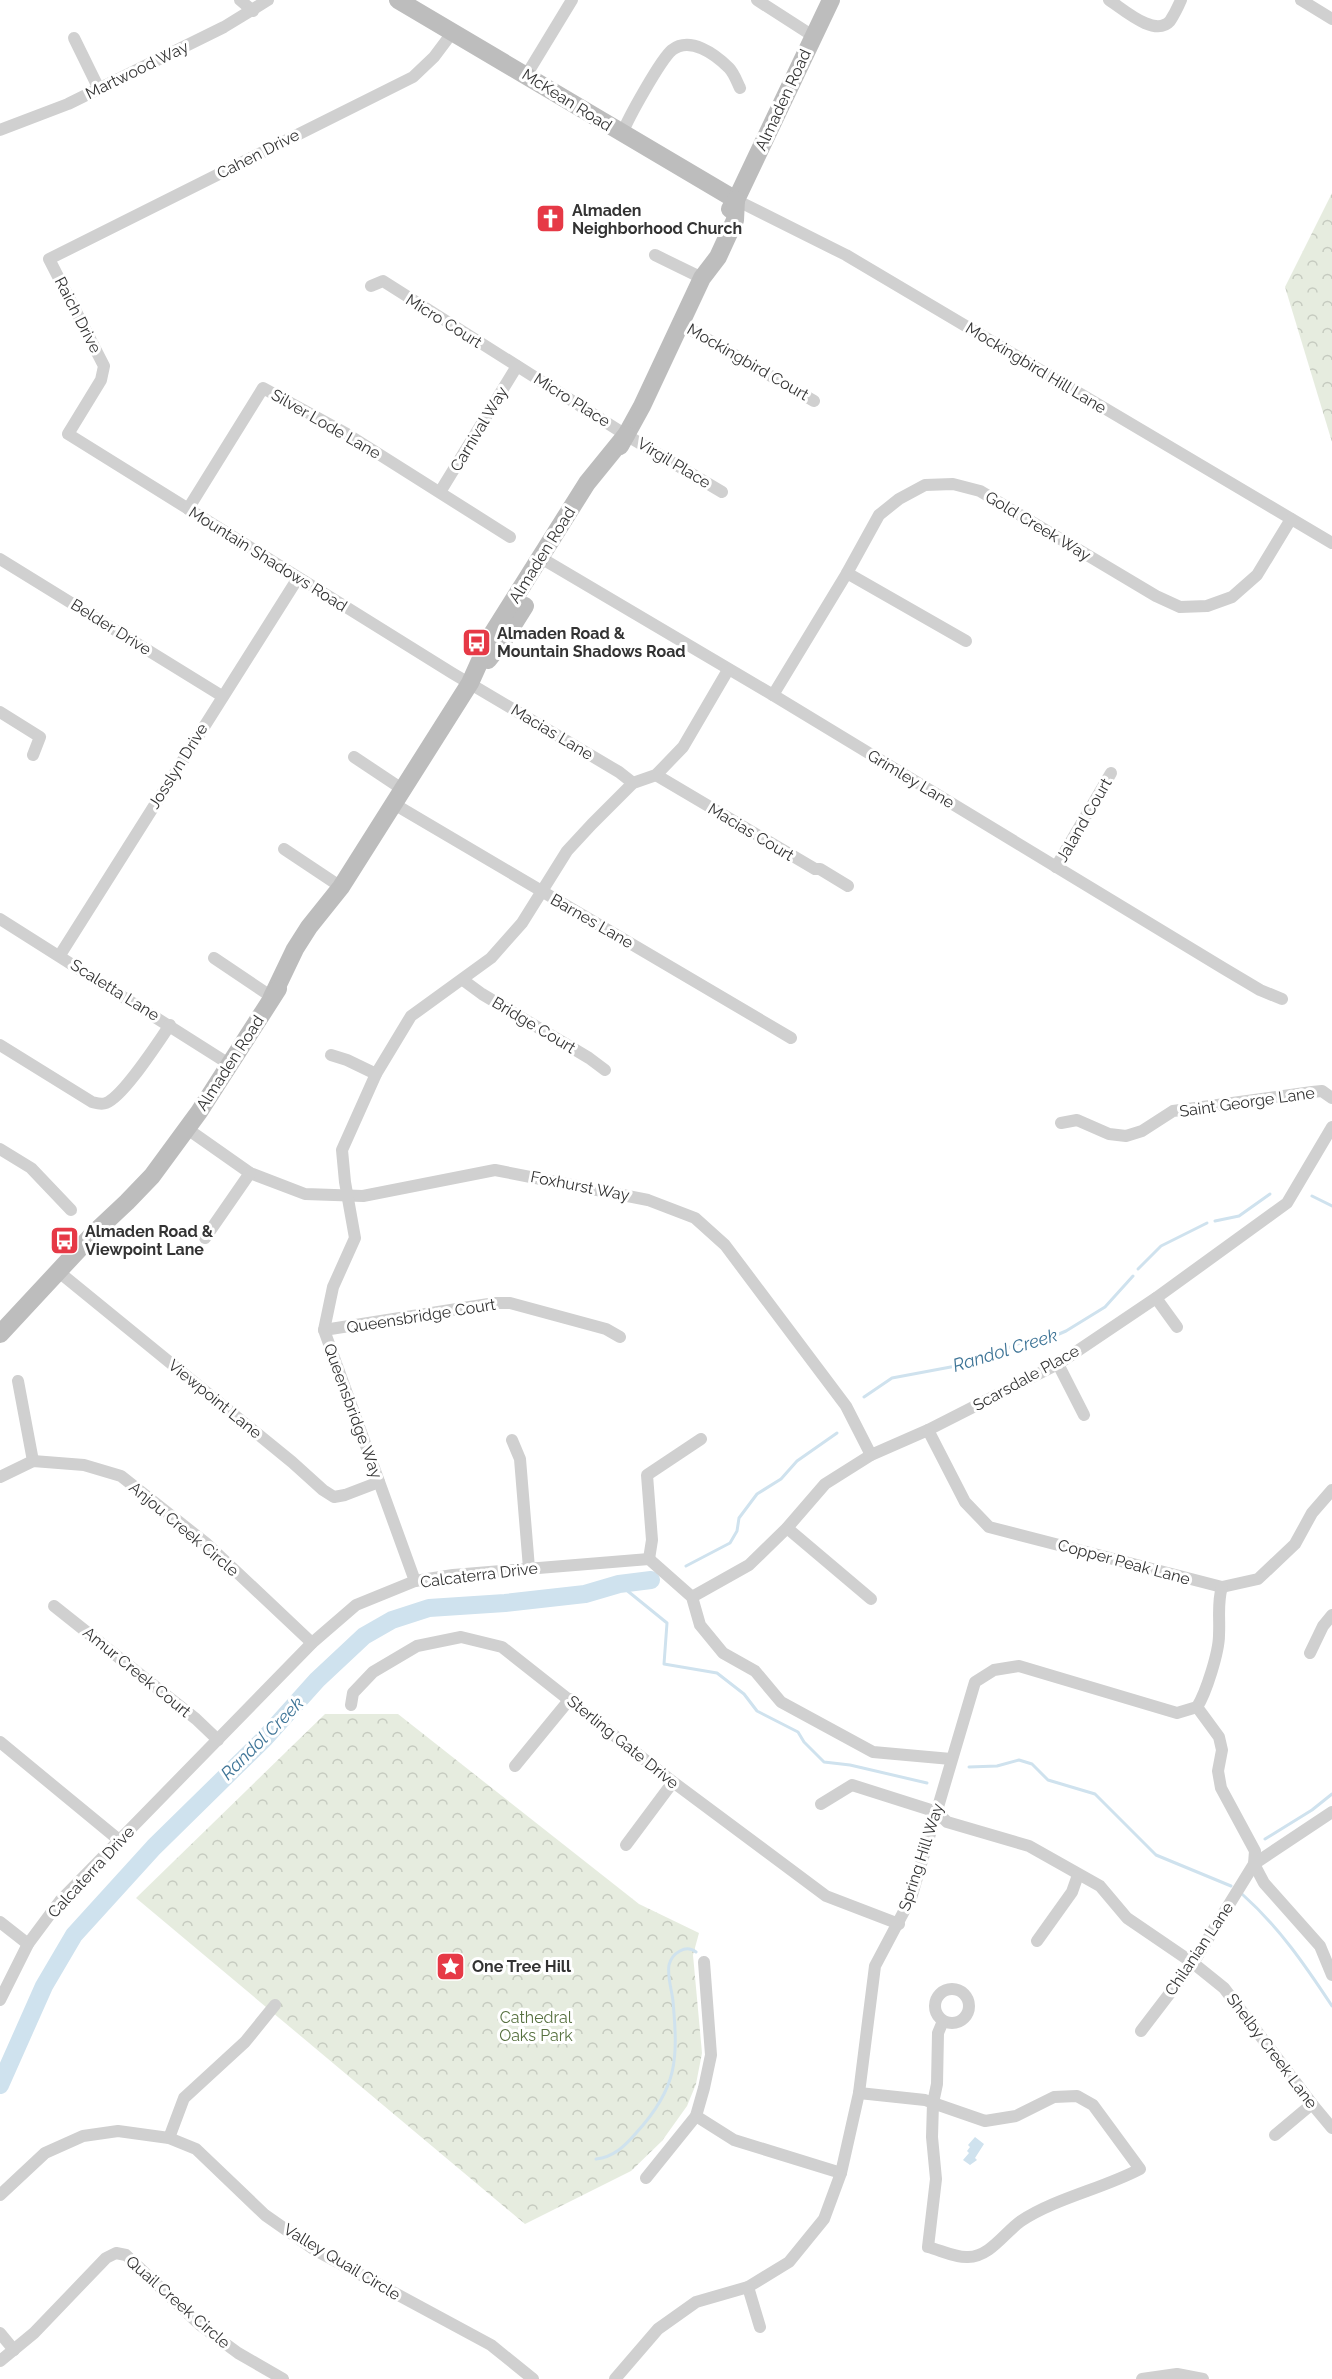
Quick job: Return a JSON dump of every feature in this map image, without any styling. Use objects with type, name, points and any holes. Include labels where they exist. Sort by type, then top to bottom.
[{"type":"street","points":[[240,0],[253,11]]},
{"type":"street","name":"Martwood Way","points":[[0,130],[68,104],[99,89],[253,11],[268,0]]},
{"type":"street","name":"McKean Road","points":[[398,0],[736,200]]},
{"type":"street","points":[[526,74],[572,0]]},
{"type":"street","points":[[757,0],[813,36]]},
{"type":"street","name":"Almaden Road","points":[[0,1334],[94,1233],[152,1176],[199,1112],[272,997],[295,949],[341,887],[470,683],[503,641],[546,561],[598,488],[642,406],[702,278],[718,257],[735,220],[736,200],[831,0]]},
{"type":"street","points":[[1109,0],[1151,27],[1162,27],[1169,22],[1181,0]]},
{"type":"street","points":[[1301,0],[1332,19]]},
{"type":"street","name":"Cahen Drive","points":[[49,259],[413,77],[435,57],[452,33]]},
{"type":"street","points":[[74,38],[99,89]]},
{"type":"street","points":[[622,134],[629,116],[671,51],[684,45],[697,46],[730,69],[740,88]]},
{"type":"street","name":"Mockingbird Hill Lane","points":[[736,200],[846,255],[1332,543]]},
{"type":"street","points":[[655,255],[702,278]]},
{"type":"street","name":"Raich Drive","points":[[49,259],[104,366],[101,380],[68,434]]},
{"type":"street","name":"Micro Court","points":[[371,286],[383,281],[517,366]]},
{"type":"street","name":"Mockingbird Court","points":[[681,324],[814,401]]},
{"type":"street","name":"Micro Place","points":[[517,366],[626,435]]},
{"type":"street","name":"Carnival Way","points":[[440,492],[517,366]]},
{"type":"street","name":"Silver Lode Lane","points":[[188,509],[263,388],[347,434],[510,537]]},
{"type":"street","name":"Mountain Shadows Road","points":[[68,434],[470,683]]},
{"type":"street","name":"Virgil Place","points":[[626,435],[722,492]]},
{"type":"street","name":"Gold Creek Way","points":[[773,695],[847,573],[879,515],[899,499],[925,485],[953,484],[980,491],[1156,596],[1180,607],[1208,606],[1232,597],[1257,574],[1291,519]]},
{"type":"street","name":"Belder Drive","points":[[0,559],[222,696]]},
{"type":"street","name":"Grimley Lane","points":[[546,561],[1131,910],[1260,990],[1282,999]]},
{"type":"street","points":[[847,573],[966,641]]},
{"type":"street","name":"Josslyn Drive","points":[[60,955],[298,578]]},
{"type":"street","name":"Queensbridge Way","points":[[415,1581],[324,1330],[333,1287],[355,1238],[342,1150],[376,1074],[411,1016],[491,958],[522,923],[567,851],[633,783],[656,775],[683,747],[728,670]]},
{"type":"street","name":"Macias Lane","points":[[470,683],[619,772],[633,783]]},
{"type":"street","points":[[0,711],[40,736],[33,754]]},
{"type":"street","name":"Barnes Lane","points":[[354,757],[398,796],[542,892],[791,1038]]},
{"type":"street","name":"Jaland Court","points":[[1056,867],[1111,773]]},
{"type":"street","name":"Macias Court","points":[[656,775],[848,886]]},
{"type":"street","points":[[284,849],[341,887]]},
{"type":"street","name":"Scaletta Lane","points":[[0,919],[230,1064]]},
{"type":"street","points":[[214,958],[272,997]]},
{"type":"street","name":"Bridge Court","points":[[463,980],[605,1070]]},
{"type":"street","points":[[0,1045],[99,1104],[107,1103],[113,1098],[145,1063],[170,1025]]},
{"type":"street","points":[[331,1055],[376,1074]]},
{"type":"street","name":"Saint George Lane","points":[[1061,1123],[1077,1120],[1109,1134],[1126,1136],[1142,1131],[1173,1111],[1322,1091],[1332,1098]]},
{"type":"street","name":"Scarsdale Place","points":[[692,1597],[749,1565],[787,1528],[825,1484],[871,1455],[928,1430],[1058,1364],[1156,1298],[1287,1203],[1332,1127]]},
{"type":"street","name":"Foxhurst Way","points":[[186,1128],[250,1173],[305,1194],[363,1196],[495,1170],[648,1200],[695,1218],[725,1245],[846,1406],[871,1455]]},
{"type":"street","points":[[0,1149],[31,1168],[71,1210]]},
{"type":"street","points":[[206,1238],[250,1173]]},
{"type":"street","name":"Viewpoint Lane","points":[[59,1272],[292,1462],[322,1490],[334,1497],[379,1482]]},
{"type":"street","points":[[1156,1298],[1177,1327]]},
{"type":"street","name":"Queensbridge Court","points":[[324,1330],[495,1303],[510,1303],[606,1329],[620,1337]]},
{"type":"street","points":[[1058,1364],[1084,1416]]},
{"type":"street","points":[[0,1477],[33,1461],[18,1381]]},
{"type":"street","name":"Copper Peak Lane","points":[[928,1430],[965,1502],[989,1527],[1222,1587],[1258,1579],[1295,1544],[1312,1513],[1332,1491]]},
{"type":"street","points":[[701,1439],[647,1475],[652,1540],[649,1559],[692,1597],[700,1625],[723,1653],[755,1671],[781,1702],[873,1752],[951,1759]]},
{"type":"street","points":[[512,1440],[520,1459],[529,1568]]},
{"type":"street","name":"Anjou Creek Circle","points":[[33,1461],[84,1465],[121,1476],[207,1544],[312,1643]]},
{"type":"street","points":[[787,1528],[872,1599]]},
{"type":"street","name":"Calcaterra Drive","points":[[0,2000],[28,1944],[60,1901],[312,1643],[356,1605],[415,1581],[453,1575],[649,1559]]},
{"type":"street","points":[[1222,1587],[1218,1600],[1220,1638],[1204,1697],[1197,1707],[1219,1737],[1222,1750],[1218,1771],[1221,1788],[1255,1851],[1254,1864],[1264,1883],[1320,1946],[1332,1975]]},
{"type":"street","name":"Amur Creek Court","points":[[54,1606],[196,1719],[218,1740]]},
{"type":"street","points":[[1310,1653],[1323,1626],[1332,1615]]},
{"type":"street","name":"Sterling Gate Drive","points":[[351,1705],[353,1693],[373,1672],[417,1646],[461,1637],[502,1647],[673,1782],[826,1896],[899,1924]]},
{"type":"street","name":"Spring Hill Way","points":[[615,2379],[658,2329],[696,2302],[748,2287],[789,2262],[824,2219],[841,2173],[859,2093],[875,1966],[911,1898],[975,1682],[994,1670],[1019,1666],[1177,1713],[1197,1707]]},
{"type":"street","points":[[514,1766],[570,1699]]},
{"type":"street","points":[[0,1742],[119,1840]]},
{"type":"street","points":[[626,1845],[673,1782]]},
{"type":"street","name":"Shelby Creek Lane","points":[[821,1804],[852,1785],[937,1812],[947,1822],[1029,1846],[1100,1886],[1127,1918],[1193,1963],[1224,1988],[1332,2128]]},
{"type":"street","points":[[1254,1864],[1332,1812]]},
{"type":"street","name":"Chilanian Lane","points":[[1141,2031],[1193,1963],[1254,1864]]},
{"type":"street","points":[[1037,1941],[1072,1892],[1078,1875]]},
{"type":"street","points":[[0,1922],[28,1944]]},
{"type":"street","points":[[646,2178],[696,2116],[711,2055],[704,1962]]},
{"type":"street","points":[[169,2138],[184,2098],[245,2042],[275,2005]]},
{"type":"street","points":[[859,2093],[926,2100],[933,2103],[985,2121],[1016,2116],[1054,2097],[1077,2096],[1093,2105],[1140,2169],[1114,2183],[1071,2197],[1021,2221],[990,2249],[969,2258],[928,2247],[936,2179],[932,2137],[933,2103],[937,2084],[938,2033],[943,2021]]},
{"type":"street","points":[[1275,2135],[1312,2104]]},
{"type":"street","points":[[696,2116],[734,2140],[841,2173]]},
{"type":"street","name":"Valley Quail Circle","points":[[0,2195],[45,2153],[83,2136],[118,2131],[169,2138],[196,2150],[265,2215],[315,2250],[491,2345],[533,2379]]},
{"type":"street","name":"Quail Creek Circle","points":[[1,2358],[34,2333],[106,2258],[116,2253],[126,2255],[200,2325],[238,2353],[283,2379]]},
{"type":"street","points":[[748,2287],[760,2327]]},
{"type":"street","points":[[0,2333],[14,2350]]},
{"type":"street","points":[[1142,2379],[1177,2374],[1203,2379]]},
{"type":"green space","points":[[1332,193],[1332,442],[1285,287]]},
{"type":"green space","name":"Cathedral Oaks Park","points":[[325,1714],[398,1714],[639,1904],[699,1933],[693,1955],[702,2053],[696,2084],[687,2106],[662,2141],[631,2171],[525,2224],[136,1898]]},
{"type":"water","points":[[975,2137],[984,2144],[975,2158],[977,2160],[970,2165],[963,2160],[969,2153],[968,2145]]},
{"type":"waterway","name":"Randol Creek","points":[[1215,1221],[1239,1216],[1270,1194]]},
{"type":"waterway","name":"Randol Creek","points":[[1312,1196],[1332,1206]]},
{"type":"waterway","name":"Randol Creek","points":[[1138,1269],[1161,1246],[1207,1223]]},
{"type":"waterway","name":"Randol Creek","points":[[864,1397],[892,1378],[972,1363],[1020,1343],[1038,1343],[1066,1331],[1105,1307],[1133,1276]]},
{"type":"waterway","name":"Randol Creek","points":[[686,1566],[730,1543],[737,1531],[739,1518],[757,1494],[781,1479],[797,1461],[837,1433]]},
{"type":"waterway","name":"Randol Creek","points":[[0,2085],[44,1986],[74,1935],[154,1847],[265,1738],[317,1680],[364,1636],[392,1620],[429,1608],[505,1603],[585,1594],[619,1584],[651,1580]]},
{"type":"waterway","points":[[619,1584],[667,1623],[664,1664],[717,1673],[744,1694],[757,1711],[798,1732],[804,1742],[824,1762],[850,1765],[927,1783]]},
{"type":"waterway","points":[[969,1767],[997,1766],[1019,1760],[1032,1764],[1048,1780],[1095,1794],[1156,1855],[1231,1886]]},
{"type":"waterway","points":[[1265,1839],[1312,1810],[1332,1794]]},
{"type":"waterway","points":[[1242,1894],[1280,1933],[1332,2006]]},
{"type":"waterway","points":[[596,2159],[614,2153],[628,2142],[661,2101],[668,2086],[675,2056],[669,1965],[673,1957],[684,1949],[696,1952]]},
{"type":"place","name":"Almaden Neighborhood Church","points":[[551,219]]},
{"type":"place","name":"Almaden Road & Mountain Shadows Road","points":[[476,642]]},
{"type":"place","name":"Almaden Road & Viewpoint Lane","points":[[64,1240]]},
{"type":"place","name":"One Tree Hill","points":[[451,1966]]}]
